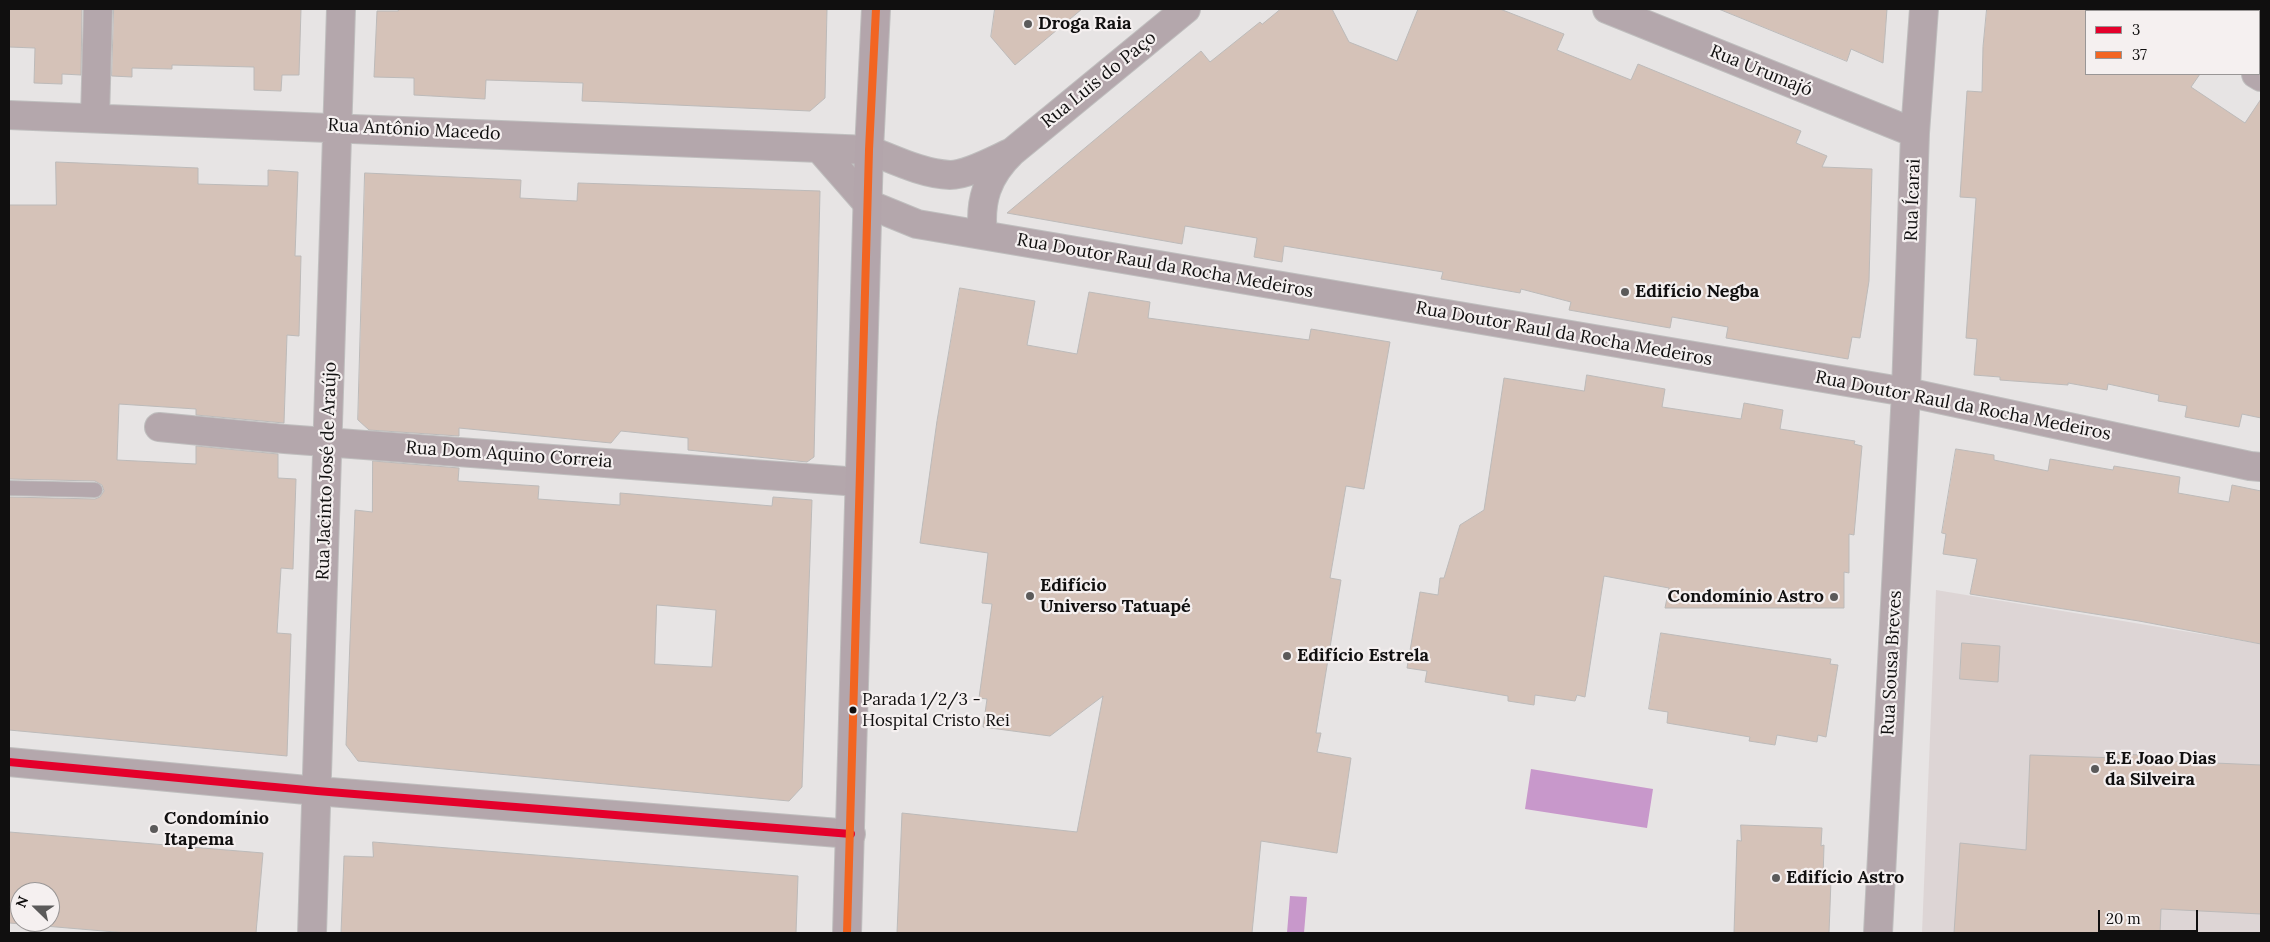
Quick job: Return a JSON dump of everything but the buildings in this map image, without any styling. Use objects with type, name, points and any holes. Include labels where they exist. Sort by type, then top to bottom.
[{"type":"main road","points":[[847,933],[869,150],[876,9]]},
{"type":"street","points":[[95,118],[98,9]]},
{"type":"street","name":"Rua Jacinto José de Araújo","points":[[312,933],[341,9]]},
{"type":"street","name":"Rua Luis do Paço","points":[[983,235],[981,216],[983,198],[989,180],[999,165],[1012,152],[1186,9]]},
{"type":"street","name":"Rua Urumajó","points":[[1607,9],[1915,134]]},
{"type":"street","name":"Rua Ícarai","points":[[1906,392],[1915,134],[1924,9]]},
{"type":"street","name":"Rua Antônio Macedo","points":[[9,114],[869,150]]},
{"type":"street","points":[[819,148],[868,204]]},
{"type":"street","name":"Rua Luis do Paço","points":[[869,150],[926,171],[952,175],[982,166],[1012,152]]},
{"type":"street","name":"Rua Doutor Raul da Rocha Medeiros","points":[[868,204],[917,224],[1906,392],[2261,467]]},
{"type":"street","name":"Rua Sousa Breves","points":[[1878,933],[1906,392]]},
{"type":"street","name":"Rua Dom Aquino Correia","points":[[159,427],[328,442],[859,482]]},
{"type":"street","points":[[9,762],[317,791],[851,834]]},
{"type":"lane","points":[[9,488],[95,490]]},
{"type":"shaded area","name":"E.E Joao Dias da Silveira","points":[[1936,590],[2261,644],[2261,933],[1922,933]]},
{"type":"shaded area","points":[[1531,769],[1653,789],[1647,828],[1525,809]]},
{"type":"shaded area","points":[[1290,896],[1307,897],[1304,933],[1287,933]]},
{"type":"transit line","name":"37","points":[[847,933],[869,150],[876,9]]},
{"type":"transit line","name":"3","points":[[9,762],[317,791],[851,834]]},
{"type":"place","name":"Droga Raia","points":[[1028,24]]},
{"type":"place","name":"Edifício Negba","points":[[1625,292]]},
{"type":"place","name":"Edifício Universo Tatuapé","points":[[1030,596]]},
{"type":"place","name":"Condomínio Astro","points":[[1834,597]]},
{"type":"place","name":"Edifício Estrela","points":[[1287,656]]},
{"type":"place","name":"Parada 1/2/3 - Hospital Cristo Rei","points":[[853,710]]},
{"type":"place","name":"E.E Joao Dias da Silveira","points":[[2095,769]]},
{"type":"place","name":"Condomínio Itapema","points":[[154,829]]},
{"type":"place","name":"Edifício Astro","points":[[1776,878]]}]
